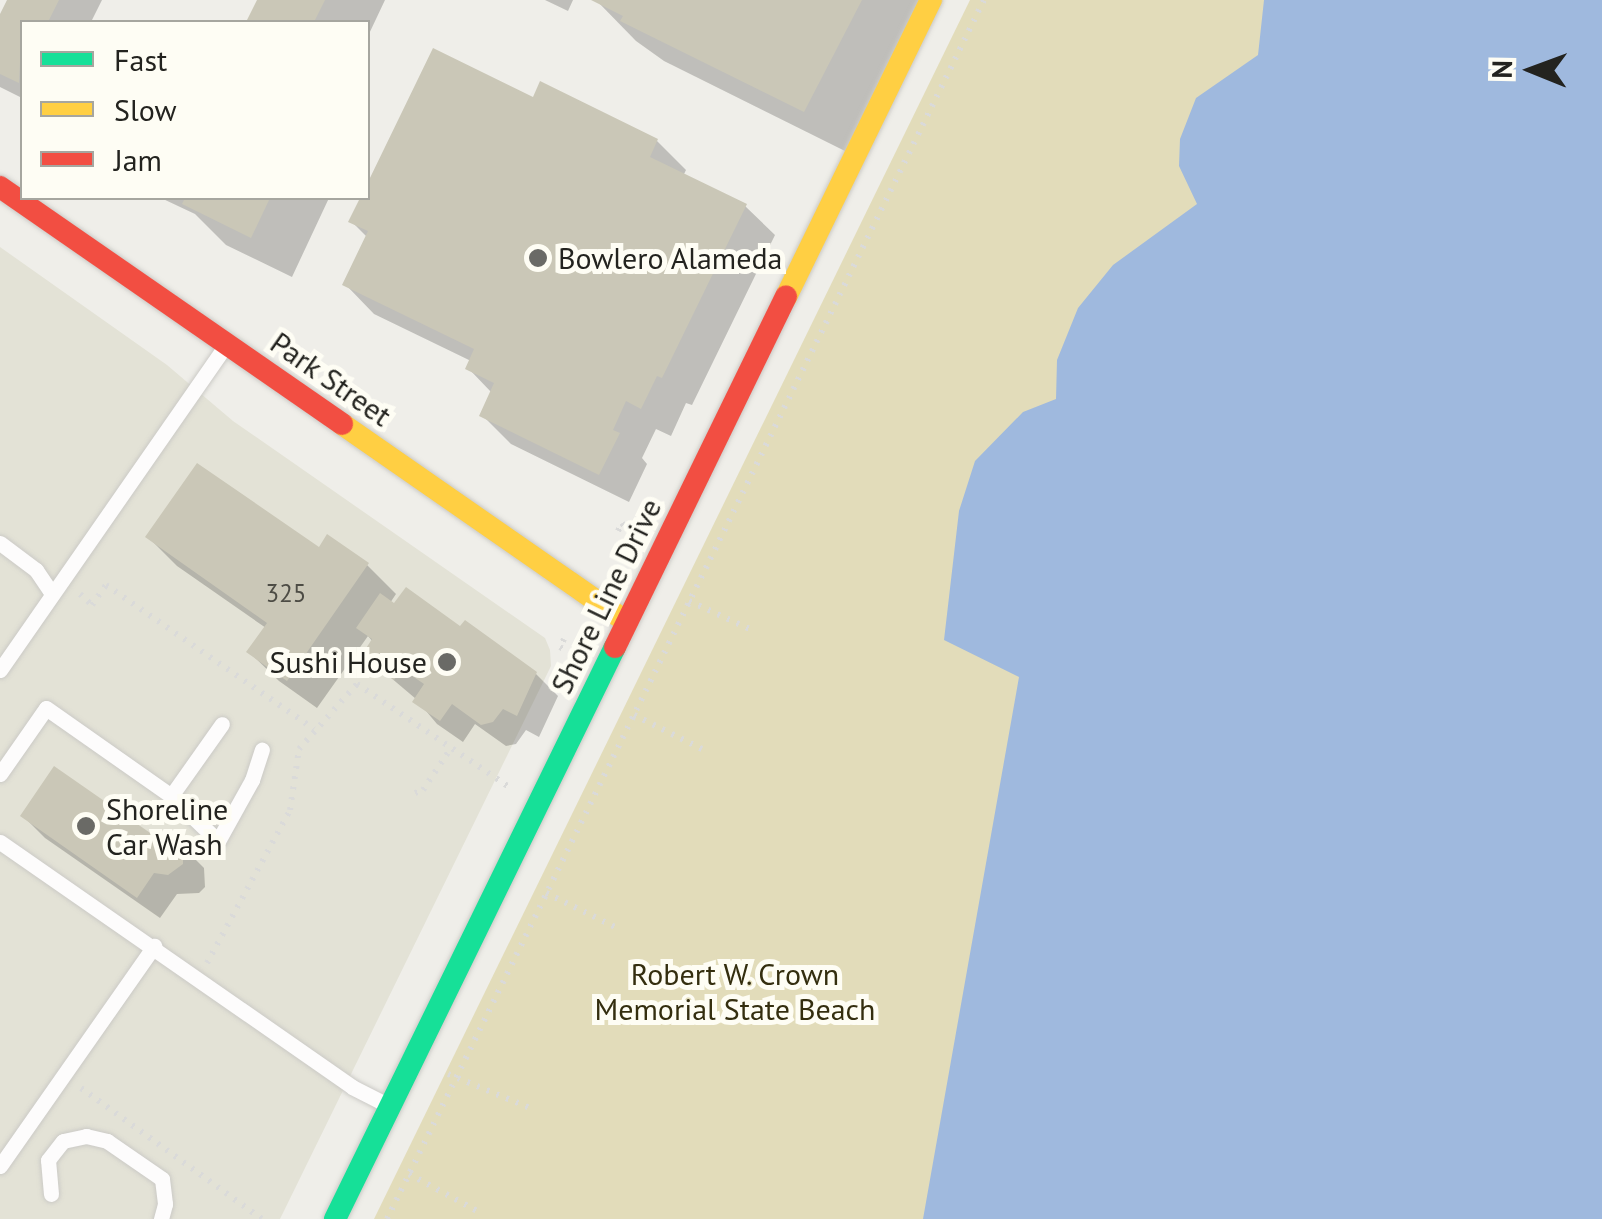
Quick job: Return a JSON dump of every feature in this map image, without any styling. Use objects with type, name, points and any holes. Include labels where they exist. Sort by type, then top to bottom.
[{"type":"street","name":"Shore Line Drive","points":[[335,1219],[932,0]]},
{"type":"street","name":"Park Street","points":[[0,187],[627,622]]},
{"type":"lane","points":[[0,670],[227,343]]},
{"type":"lane","points":[[0,543],[36,570],[52,594]]},
{"type":"lane","points":[[0,774],[46,708],[172,796],[218,841],[252,780],[262,750]]},
{"type":"lane","points":[[172,796],[222,724]]},
{"type":"lane","points":[[0,842],[352,1087],[389,1107]]},
{"type":"lane","points":[[0,1166],[154,946]]},
{"type":"lane","points":[[51,1194],[48,1160],[63,1141],[86,1136],[107,1142],[162,1179],[166,1204],[161,1219]]},
{"type":"path","points":[[387,1219],[452,1076],[634,715],[644,683],[984,0]]},
{"type":"path","points":[[68,575],[92,605],[106,585],[314,729]]},
{"type":"path","points":[[685,603],[750,628]]},
{"type":"path","points":[[564,640],[560,647],[565,650]]},
{"type":"path","points":[[199,977],[238,914],[290,810],[299,748],[314,729],[340,708],[357,684],[537,806]]},
{"type":"path","points":[[634,715],[702,749]]},
{"type":"path","points":[[415,793],[423,790],[451,748]]},
{"type":"path","points":[[546,893],[617,928]]},
{"type":"path","points":[[452,1076],[534,1110]]},
{"type":"path","points":[[409,1174],[479,1212]]},
{"type":"shaded area","points":[[0,247],[167,365],[233,421],[545,638],[550,650],[551,666],[280,1219],[0,1219]]},
{"type":"green space","name":"Robert W. Crown Memorial State Beach","points":[[970,0],[1602,0],[1602,1219],[374,1219]]},
{"type":"water","points":[[1264,0],[1602,0],[1602,1219],[923,1219],[1019,677],[944,640],[959,511],[975,461],[1023,412],[1056,399],[1057,360],[1078,308],[1113,265],[1197,204],[1179,166],[1180,139],[1196,98],[1258,55]]},
{"type":"building","points":[[7,0],[59,0],[49,20],[20,20],[19,83],[0,74],[0,14]]},
{"type":"building","points":[[257,0],[325,0],[315,20],[247,20]]},
{"type":"building","points":[[591,0],[862,0],[804,112],[620,21],[623,16]]},
{"type":"building","name":"Bowlero Alameda","points":[[433,48],[533,97],[540,81],[658,139],[650,157],[747,204],[662,378],[657,376],[641,409],[626,401],[613,430],[620,433],[599,475],[479,416],[494,383],[465,369],[474,349],[342,285],[368,231],[348,222],[359,200],[370,200],[370,178]]},
{"type":"building","points":[[184,200],[269,200],[251,238],[182,204]]},
{"type":"building","points":[[197,463],[319,547],[327,534],[369,563],[287,681],[246,652],[267,623],[145,537]]},
{"type":"building","name":"Sushi House","points":[[406,587],[460,626],[465,620],[537,672],[517,716],[503,709],[493,722],[481,725],[452,704],[440,721],[412,702],[424,684],[402,669],[394,680],[361,656],[372,639],[356,628],[380,593],[394,603]]},
{"type":"building","name":"Shoreline Car Wash","points":[[54,766],[156,837],[176,838],[183,844],[183,864],[168,875],[154,873],[137,898],[20,816]]},
{"type":"traffic: fast","points":[[335,1219],[615,647]]},
{"type":"traffic: slow","points":[[786,297],[931,0]]},
{"type":"traffic: slow","points":[[342,424],[627,622]]},
{"type":"traffic: jam","points":[[0,187],[342,424]]},
{"type":"traffic: jam","points":[[615,647],[786,297]]},
{"type":"place","name":"Bowlero Alameda","points":[[538,258]]},
{"type":"place","name":"Sushi House","points":[[447,662]]},
{"type":"place","name":"Shoreline Car Wash","points":[[86,826]]}]
